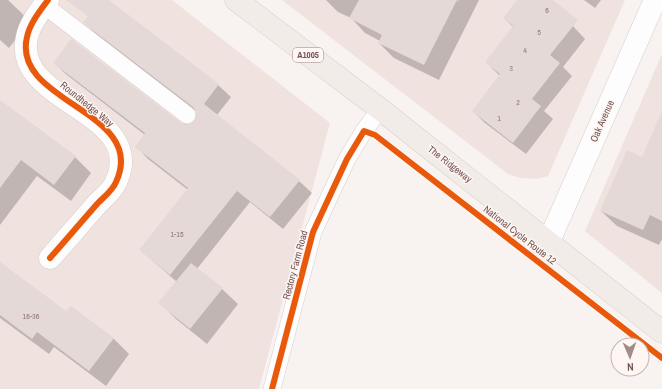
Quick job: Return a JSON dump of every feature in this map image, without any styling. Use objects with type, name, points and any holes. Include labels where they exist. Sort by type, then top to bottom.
[{"type":"main road","name":"The Ridgeway","points":[[236,0],[380,109],[549,241],[662,332]]},
{"type":"street","name":"Oak Avenue","points":[[549,241],[655,0]]},
{"type":"street","name":"Roundhedge Way","points":[[46,2],[31,24],[26,37],[26,52],[30,66],[42,81],[103,127],[116,142],[121,153],[122,166],[116,184],[50,258]]},
{"type":"lane","points":[[46,2],[187,115]]},
{"type":"lane","name":"Rectory Farm Road","points":[[272,389],[313,232],[347,159],[364,131],[380,109]]},
{"type":"shaded area","points":[[0,0],[172,0],[330,123],[259,389],[0,389]]},
{"type":"shaded area","points":[[282,0],[453,0],[459,3],[460,0],[625,0],[548,176],[536,179],[520,178],[508,174]]},
{"type":"shaded area","points":[[662,54],[662,293],[585,231]]},
{"type":"building","points":[[66,0],[109,0],[219,84],[204,104],[300,180],[270,217],[237,191],[170,275],[139,250],[188,188],[135,147],[145,133],[53,63],[71,39],[181,123],[186,125],[191,124],[197,117],[196,112],[193,107],[83,23],[88,16]]},
{"type":"building","points":[[359,0],[457,0],[424,65],[378,43],[382,35],[349,18]]},
{"type":"building","points":[[517,0],[553,0],[578,20],[550,55],[560,63],[532,99],[541,106],[513,143],[472,111],[500,74],[485,62],[513,26],[503,18]]},
{"type":"building","points":[[0,100],[76,156],[54,185],[21,160],[0,188]]},
{"type":"building","points":[[662,111],[662,221],[650,215],[643,230],[600,211],[627,150],[642,157]]},
{"type":"building","points":[[0,262],[66,311],[71,306],[114,338],[89,371],[37,332],[32,339],[0,315]]},
{"type":"building","points":[[191,263],[223,288],[190,329],[158,303]]},
{"type":"cycle path","points":[[48,0],[28,32],[28,59],[39,78],[57,93],[98,122],[114,139],[121,158],[116,182],[113,188],[50,258]]},
{"type":"cycle path","name":"National Cycle Route 12","points":[[272,389],[313,232],[347,159],[364,131],[375,135],[662,358]]}]
